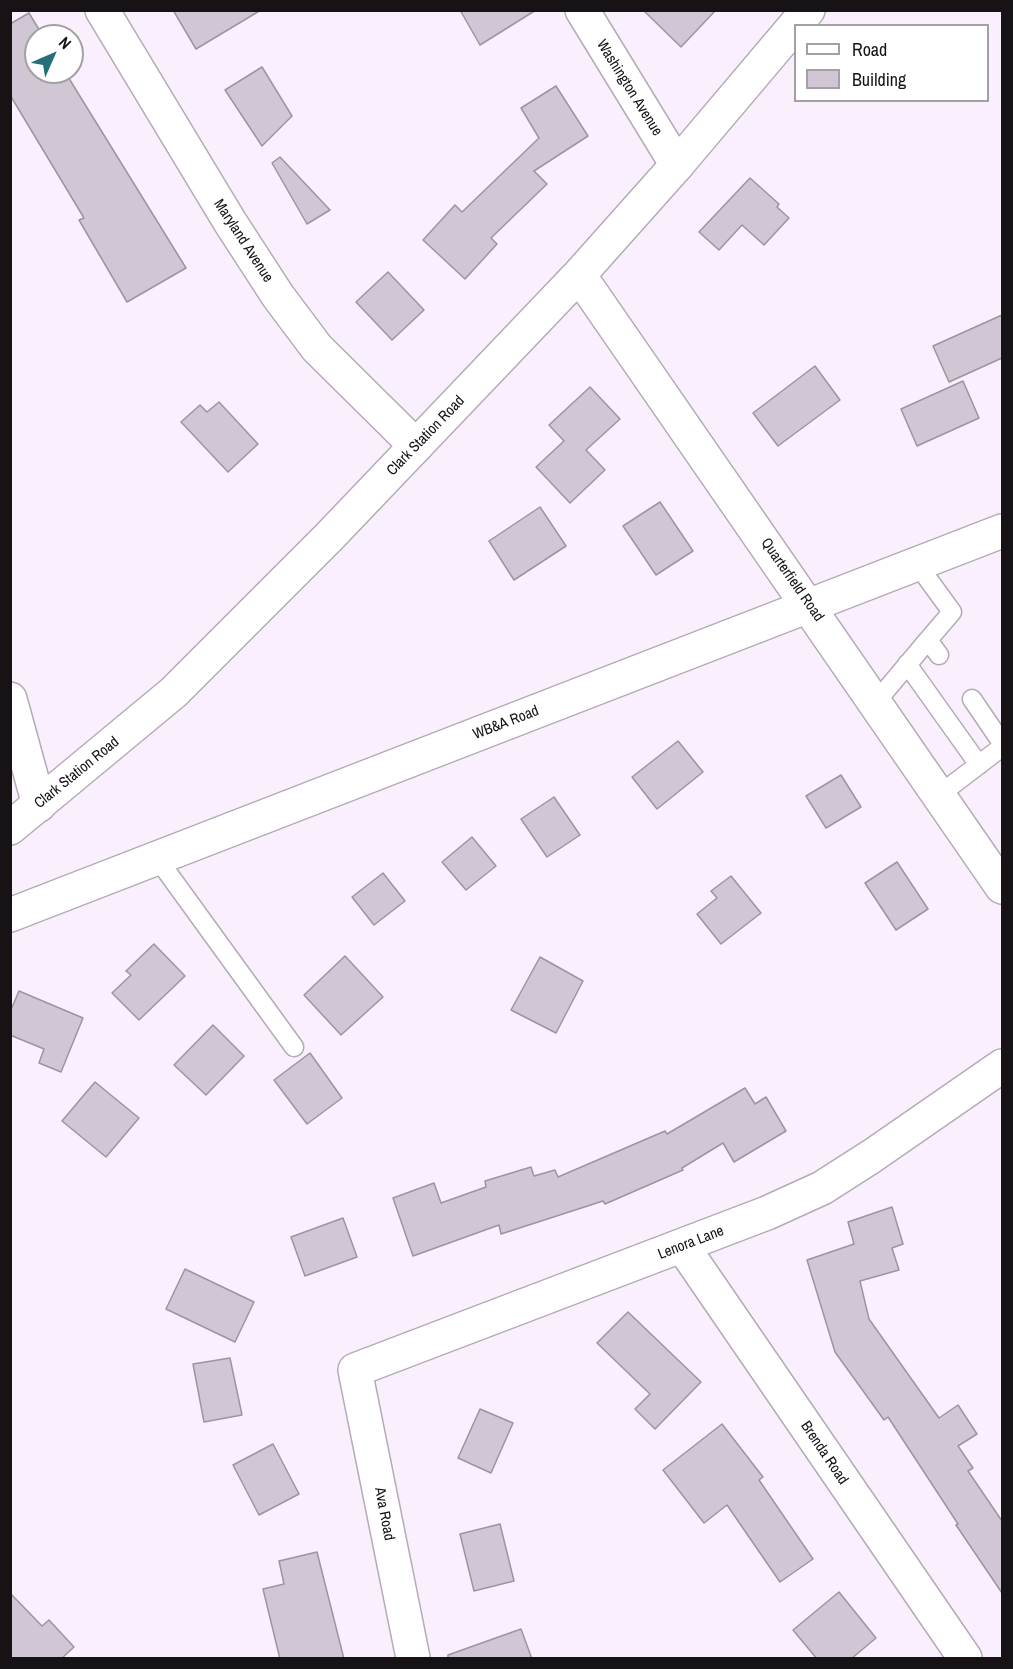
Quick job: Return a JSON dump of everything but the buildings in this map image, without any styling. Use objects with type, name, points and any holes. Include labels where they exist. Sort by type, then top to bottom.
[{"type":"street","name":"Maryland Avenue","points":[[102,10],[230,222],[278,296],[317,348],[416,446]]},
{"type":"street","name":"Washington Avenue","points":[[582,10],[677,165]]},
{"type":"street","name":"Clark Station Road","points":[[796,24],[808,10]]},
{"type":"street","name":"Clark Station Road","points":[[10,828],[174,692],[237,631],[579,275],[677,165],[794,27]]},
{"type":"street","name":"Quarterfield Road","points":[[579,275],[1002,887]]},
{"type":"street","name":"WB&A Road","points":[[10,915],[1002,531]]},
{"type":"street","points":[[10,699],[39,805]]},
{"type":"street","name":"Lenora Lane","points":[[355,1370],[683,1247],[822,1188],[1002,1066]]},
{"type":"street","name":"Brenda Road","points":[[683,1247],[965,1659]]},
{"type":"street","name":"Ava Road","points":[[355,1370],[413,1659]]},
{"type":"lane","points":[[876,702],[952,612],[916,564]]},
{"type":"lane","points":[[928,640],[939,655]]},
{"type":"lane","points":[[907,664],[979,765]]},
{"type":"lane","points":[[939,795],[1002,745],[972,699]]},
{"type":"lane","points":[[157,858],[294,1047]]}]
